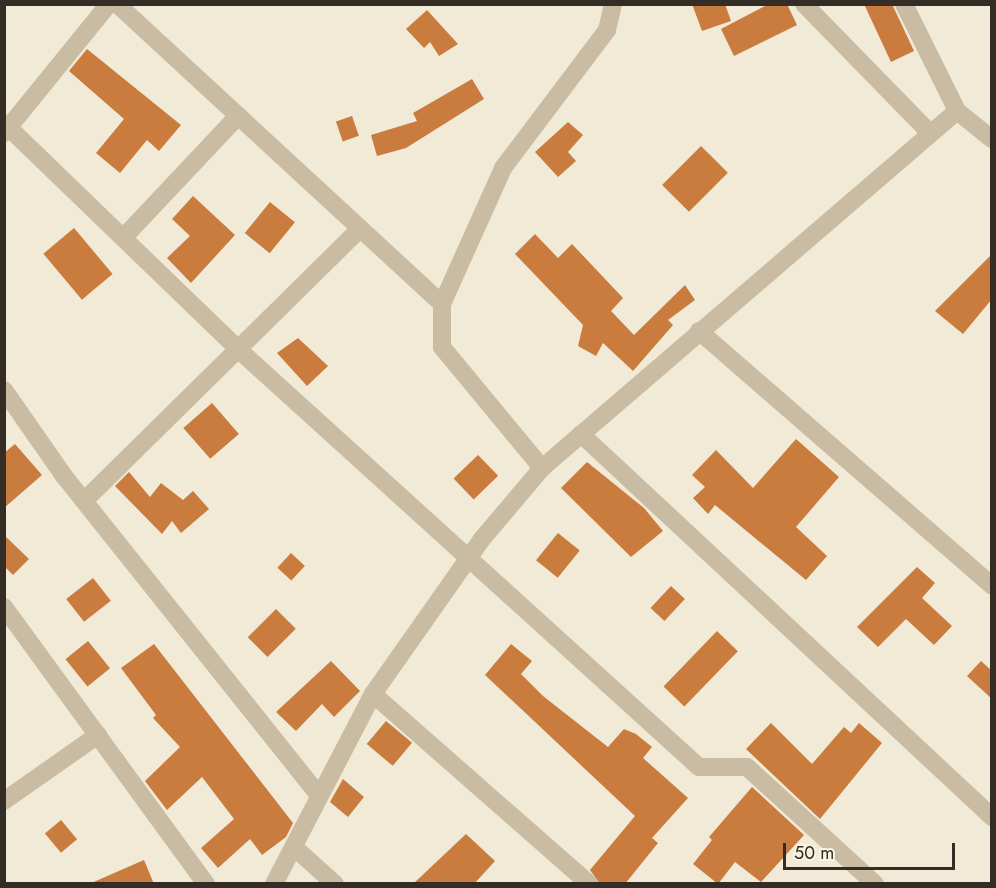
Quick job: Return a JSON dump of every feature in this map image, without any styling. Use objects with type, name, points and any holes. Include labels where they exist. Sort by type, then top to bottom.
[{"type":"street","points":[[109,4],[6,128],[240,351],[699,767],[747,767],[875,884]]},
{"type":"street","points":[[117,4],[442,304]]},
{"type":"street","points":[[542,468],[442,347],[442,304],[502,168],[606,30],[613,4]]},
{"type":"street","points":[[804,4],[930,134]]},
{"type":"street","points":[[904,4],[957,111],[992,139]]},
{"type":"street","points":[[274,884],[296,849],[318,794],[373,694],[469,559],[542,468],[957,111]]},
{"type":"street","points":[[123,238],[238,116]]},
{"type":"street","points":[[86,498],[240,351],[360,229]]},
{"type":"street","points":[[699,331],[992,586]]},
{"type":"street","points":[[4,390],[318,794]]},
{"type":"street","points":[[581,434],[992,817]]},
{"type":"street","points":[[4,607],[206,884]]},
{"type":"street","points":[[373,694],[589,884]]},
{"type":"street","points":[[4,801],[98,735]]},
{"type":"street","points":[[296,849],[335,884]]},
{"type":"building","points":[[692,4],[725,4],[731,21],[702,31]]},
{"type":"building","points":[[769,4],[787,4],[797,25],[734,56],[721,29]]},
{"type":"building","points":[[864,4],[892,4],[914,51],[891,62]]},
{"type":"building","points":[[427,10],[458,44],[439,56],[430,42],[424,48],[406,29]]},
{"type":"building","points":[[87,49],[181,125],[159,151],[147,140],[120,173],[96,153],[124,119],[69,71]]},
{"type":"building","points":[[472,79],[484,99],[406,148],[377,156],[371,135],[417,121],[413,113]]},
{"type":"building","points":[[352,116],[359,136],[343,141],[336,122]]},
{"type":"building","points":[[568,122],[583,135],[568,152],[576,161],[558,177],[535,152]]},
{"type":"building","points":[[701,146],[728,173],[689,212],[662,185]]},
{"type":"building","points":[[193,196],[235,235],[191,283],[167,258],[190,236],[172,219]]},
{"type":"building","points":[[270,202],[295,222],[270,253],[245,233]]},
{"type":"building","points":[[74,228],[113,274],[82,300],[43,254]]},
{"type":"building","points":[[535,234],[558,258],[572,244],[623,298],[611,311],[634,335],[685,285],[695,300],[668,320],[673,325],[633,371],[603,343],[596,356],[578,346],[583,325],[515,254]]},
{"type":"building","points":[[992,254],[992,299],[963,334],[935,311]]},
{"type":"building","points":[[298,338],[328,366],[307,386],[277,353]]},
{"type":"building","points":[[212,403],[239,434],[210,459],[183,428]]},
{"type":"building","points":[[796,439],[839,477],[796,527],[827,556],[806,580],[715,505],[708,514],[693,498],[705,487],[692,475],[716,450],[753,488]]},
{"type":"building","points":[[15,444],[42,475],[4,508],[4,453]]},
{"type":"building","points":[[478,455],[498,476],[474,499],[454,479]]},
{"type":"building","points":[[587,462],[644,508],[663,531],[631,557],[561,488]]},
{"type":"building","points":[[129,472],[150,497],[161,483],[183,500],[193,491],[209,509],[181,533],[172,521],[162,534],[115,486]]},
{"type":"building","points":[[558,533],[580,551],[558,578],[536,560]]},
{"type":"building","points":[[4,535],[29,559],[13,575],[4,566]]},
{"type":"building","points":[[291,553],[305,566],[291,581],[277,568]]},
{"type":"building","points":[[917,567],[935,583],[922,598],[952,626],[934,645],[906,619],[878,647],[857,627]]},
{"type":"building","points":[[93,578],[111,601],[84,622],[66,599]]},
{"type":"building","points":[[671,586],[685,599],[664,621],[651,608]]},
{"type":"building","points":[[276,609],[296,629],[268,657],[248,637]]},
{"type":"building","points":[[717,631],[738,651],[684,707],[664,686]]},
{"type":"building","points":[[88,641],[110,668],[87,686],[65,659]]},
{"type":"building","points":[[154,644],[293,823],[286,837],[262,855],[250,839],[218,868],[201,848],[234,819],[202,777],[167,810],[145,781],[180,747],[153,718],[156,715],[121,668]]},
{"type":"building","points":[[511,644],[532,661],[521,674],[543,696],[608,747],[624,729],[636,734],[652,747],[643,758],[688,798],[652,838],[658,843],[625,884],[600,884],[590,870],[635,816],[485,675]]},
{"type":"building","points":[[331,661],[360,691],[334,717],[322,704],[296,731],[276,712]]},
{"type":"building","points":[[981,661],[992,671],[992,699],[967,676]]},
{"type":"building","points":[[386,721],[412,743],[393,766],[367,744]]},
{"type":"building","points":[[771,723],[812,764],[844,727],[851,733],[859,723],[882,743],[820,819],[746,749]]},
{"type":"building","points":[[343,779],[364,797],[348,817],[330,802]]},
{"type":"building","points":[[752,787],[804,835],[761,882],[735,862],[718,884],[693,864],[712,840],[709,837]]},
{"type":"building","points":[[61,820],[77,839],[61,853],[45,833]]},
{"type":"building","points":[[466,834],[495,861],[474,884],[413,884]]},
{"type":"building","points":[[144,860],[154,884],[89,884]]}]
